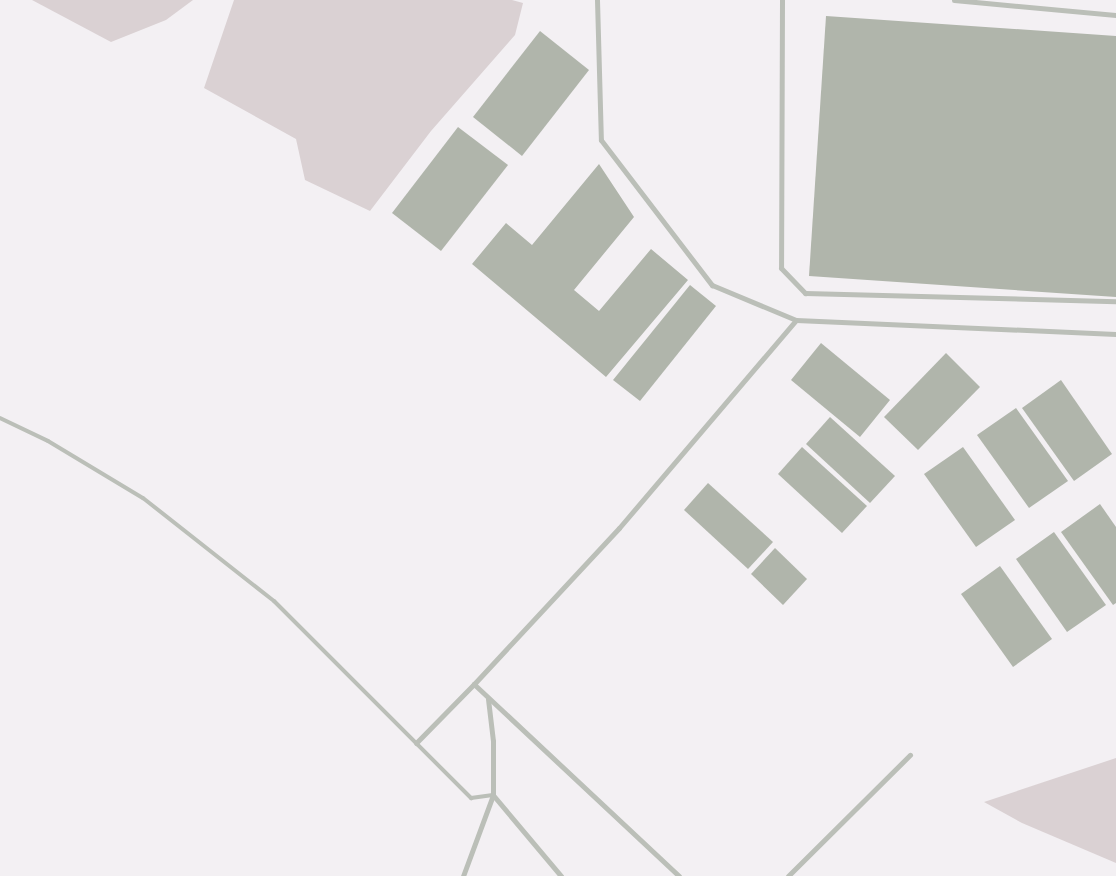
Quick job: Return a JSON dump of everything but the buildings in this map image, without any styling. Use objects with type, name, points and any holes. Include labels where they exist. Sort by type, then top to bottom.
[{"type":"street","points":[[598,0],[601,140],[712,285],[796,320],[1116,334]]},
{"type":"street","points":[[782,0],[781,268],[805,293],[1116,301]]},
{"type":"street","points":[[954,0],[1116,15]]},
{"type":"street","points":[[416,743],[474,684],[619,528],[796,320]]},
{"type":"street","points":[[474,684],[679,876]]},
{"type":"street","points":[[463,876],[493,795],[493,741],[488,698]]},
{"type":"street","points":[[788,876],[910,755]]},
{"type":"street","points":[[493,795],[561,876]]},
{"type":"lane","points":[[0,418],[48,441],[143,498],[274,601],[471,798],[493,795]]},
{"type":"shaded area","points":[[32,0],[193,0],[166,20],[111,42]]},
{"type":"shaded area","points":[[234,0],[512,0],[523,3],[515,35],[431,131],[370,211],[305,180],[296,139],[204,88]]},
{"type":"shaded area","points":[[1116,758],[1116,863],[1022,823],[984,802]]}]
